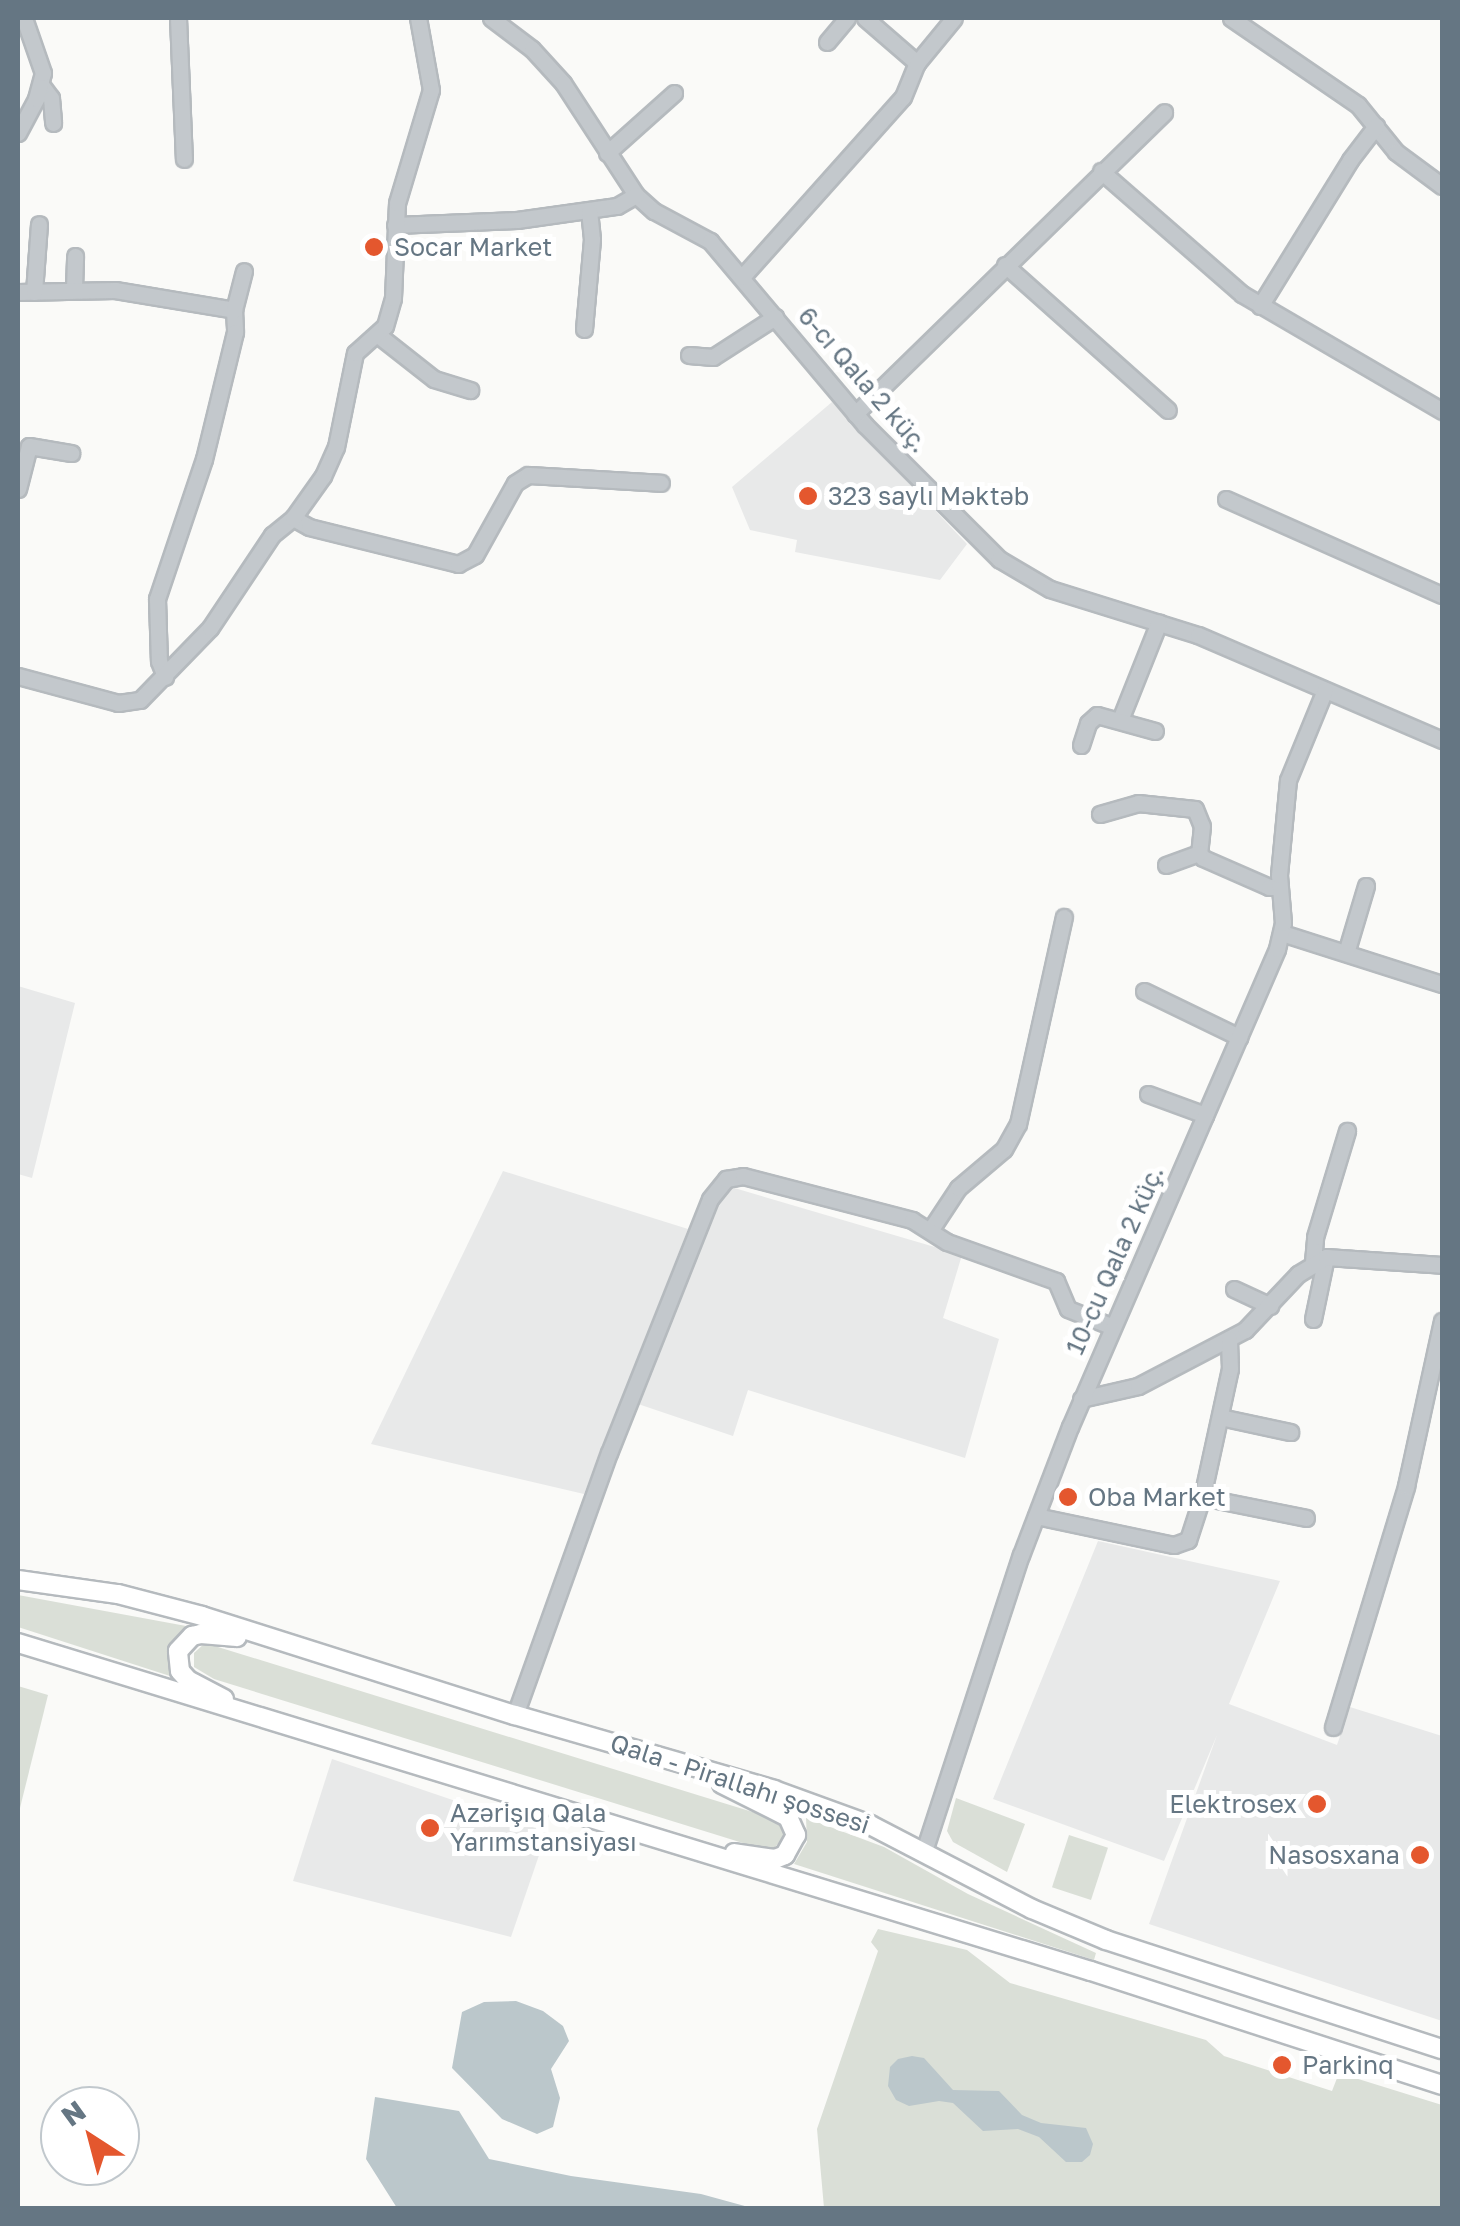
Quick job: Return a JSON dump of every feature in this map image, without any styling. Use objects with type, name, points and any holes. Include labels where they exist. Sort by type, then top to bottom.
[{"type":"main road","name":"Qala - Pirallahı şossesi","points":[[18,1580],[118,1594],[838,1812],[924,1851],[1032,1908],[1118,1945],[1442,2049]]},
{"type":"main road","points":[[279,1726],[188,1680],[180,1671],[178,1652],[192,1636],[216,1634],[316,1652]]},
{"type":"main road","points":[[18,1643],[279,1726],[1090,1971],[1442,2085]]},
{"type":"main road","points":[[631,1833],[758,1858],[775,1859],[792,1846],[796,1835],[788,1817],[663,1756]]},
{"type":"street","points":[[18,133],[42,86],[41,58],[24,18]]},
{"type":"street","points":[[178,18],[184,159]]},
{"type":"street","points":[[18,676],[125,704],[140,700],[210,628],[272,535],[293,518],[334,454],[355,353],[385,326],[393,298],[400,192],[416,150],[430,90],[418,18]]},
{"type":"street","name":"6-cı Qala 2 küç.","points":[[490,18],[550,69],[636,195],[663,216],[703,234],[855,414],[1000,560],[1050,589],[1159,622],[1442,740]]},
{"type":"street","points":[[827,42],[847,18]]},
{"type":"street","points":[[866,18],[917,63]]},
{"type":"street","points":[[742,277],[902,97],[917,63],[954,18]]},
{"type":"street","points":[[1231,18],[1358,105],[1396,152],[1442,186]]},
{"type":"street","points":[[42,86],[51,98],[53,124]]},
{"type":"street","points":[[608,153],[674,92]]},
{"type":"street","points":[[855,414],[1164,112]]},
{"type":"street","points":[[1260,306],[1350,160],[1376,126]]},
{"type":"street","points":[[1101,171],[1260,306],[1442,411]]},
{"type":"street","points":[[395,224],[461,226],[589,211],[617,206],[636,195]]},
{"type":"street","points":[[584,328],[592,240],[589,211]]},
{"type":"street","points":[[39,224],[26,292],[115,290],[234,310]]},
{"type":"street","points":[[74,256],[74,288]]},
{"type":"street","points":[[1006,266],[1168,410]]},
{"type":"street","points":[[165,677],[159,661],[157,600],[204,459],[235,332],[234,310],[244,270]]},
{"type":"street","points":[[688,355],[713,356],[775,317]]},
{"type":"street","points":[[378,335],[434,379],[470,390]]},
{"type":"street","points":[[18,488],[29,446],[72,453]]},
{"type":"street","points":[[293,518],[310,527],[458,564],[475,556],[515,484],[528,475],[660,483]]},
{"type":"street","points":[[1226,499],[1442,595]]},
{"type":"street","points":[[1120,720],[1159,622]]},
{"type":"street","name":"10-cu Qala 2 küç.","points":[[924,1851],[1036,1516],[1082,1399],[1282,932],[1278,887],[1288,780],[1325,690]]},
{"type":"street","points":[[1081,745],[1092,718],[1120,720],[1155,731]]},
{"type":"street","points":[[1100,814],[1138,803],[1194,808],[1202,826],[1199,853]]},
{"type":"street","points":[[1166,865],[1199,853],[1259,883],[1278,887]]},
{"type":"street","points":[[1346,953],[1366,886]]},
{"type":"street","points":[[931,1229],[958,1188],[1004,1149],[1018,1124],[1064,917]]},
{"type":"street","points":[[1282,932],[1442,984]]},
{"type":"street","points":[[1144,991],[1239,1037]]},
{"type":"street","points":[[1148,1094],[1205,1116]]},
{"type":"street","points":[[1313,1319],[1320,1260],[1315,1236],[1347,1131]]},
{"type":"street","points":[[515,1715],[609,1454],[718,1185],[743,1176],[900,1216],[931,1229],[947,1242],[1056,1281],[1068,1309],[1113,1328]]},
{"type":"street","points":[[1082,1399],[1138,1386],[1229,1339],[1320,1260],[1442,1265]]},
{"type":"street","points":[[1234,1289],[1270,1306]]},
{"type":"street","points":[[1333,1726],[1406,1486],[1442,1321]]},
{"type":"street","points":[[1036,1516],[1181,1545],[1192,1530],[1202,1497],[1230,1369],[1229,1339]]},
{"type":"street","points":[[1220,1416],[1290,1432]]},
{"type":"street","points":[[1202,1497],[1306,1518]]},
{"type":"shaded area","points":[[832,402],[967,544],[940,580],[795,552],[797,540],[750,530],[732,487]]},
{"type":"shaded area","points":[[18,986],[75,1003],[32,1178],[18,1174]]},
{"type":"shaded area","points":[[503,1171],[688,1229],[584,1494],[371,1444]]},
{"type":"shaded area","points":[[731,1187],[962,1255],[943,1318],[999,1339],[965,1458],[748,1390],[733,1436],[638,1404],[721,1193]]},
{"type":"shaded area","points":[[1098,1541],[1280,1581],[1229,1704],[1337,1745],[1350,1707],[1442,1736],[1442,2021],[1149,1924],[1217,1735],[1164,1861],[993,1799]]},
{"type":"shaded area","points":[[18,1595],[186,1626],[168,1646],[170,1676],[18,1627]]},
{"type":"shaded area","points":[[205,1643],[772,1818],[785,1830],[782,1841],[771,1850],[759,1848],[214,1679],[194,1667],[194,1653]]},
{"type":"shaded area","points":[[18,1686],[48,1695],[18,1816]]},
{"type":"shaded area","points":[[332,1759],[547,1832],[511,1937],[293,1881]]},
{"type":"shaded area","points":[[956,1798],[1025,1824],[1007,1872],[953,1842],[947,1831]]},
{"type":"shaded area","points":[[806,1818],[884,1847],[968,1894],[1096,1953],[1094,1960],[794,1864],[807,1842]]},
{"type":"shaded area","points":[[1069,1835],[1108,1848],[1091,1900],[1052,1887]]},
{"type":"shaded area","points":[[878,1929],[967,1950],[1010,1983],[1206,2040],[1224,2056],[1332,2091],[1339,2073],[1442,2105],[1442,2208],[824,2208],[817,2129],[878,1951],[871,1942]]},
{"type":"shaded area","points":[[516,2001],[543,2011],[563,2026],[569,2041],[551,2069],[560,2098],[553,2127],[537,2134],[502,2119],[452,2068],[462,2012],[484,2002]]},
{"type":"shaded area","points":[[924,2058],[953,2090],[999,2091],[1022,2115],[1041,2123],[1086,2128],[1093,2144],[1090,2155],[1082,2162],[1066,2162],[1039,2137],[1018,2129],[983,2131],[953,2103],[909,2106],[896,2100],[888,2086],[890,2067],[898,2059]]},
{"type":"shaded area","points":[[375,2097],[459,2111],[489,2159],[571,2176],[701,2194],[752,2208],[397,2208],[366,2159]]},
{"type":"place","name":"Socar Market","points":[[374,247]]},
{"type":"place","name":"323 saylı Məktəb","points":[[808,496]]},
{"type":"place","name":"Oba Market","points":[[1068,1497]]},
{"type":"place","name":"Elektrosex","points":[[1317,1804]]},
{"type":"place","name":"Azərişıq Qala Yarımstansiyası","points":[[430,1828]]},
{"type":"place","name":"Nasosxana","points":[[1420,1855]]},
{"type":"place","name":"Parkinq","points":[[1282,2065]]}]
